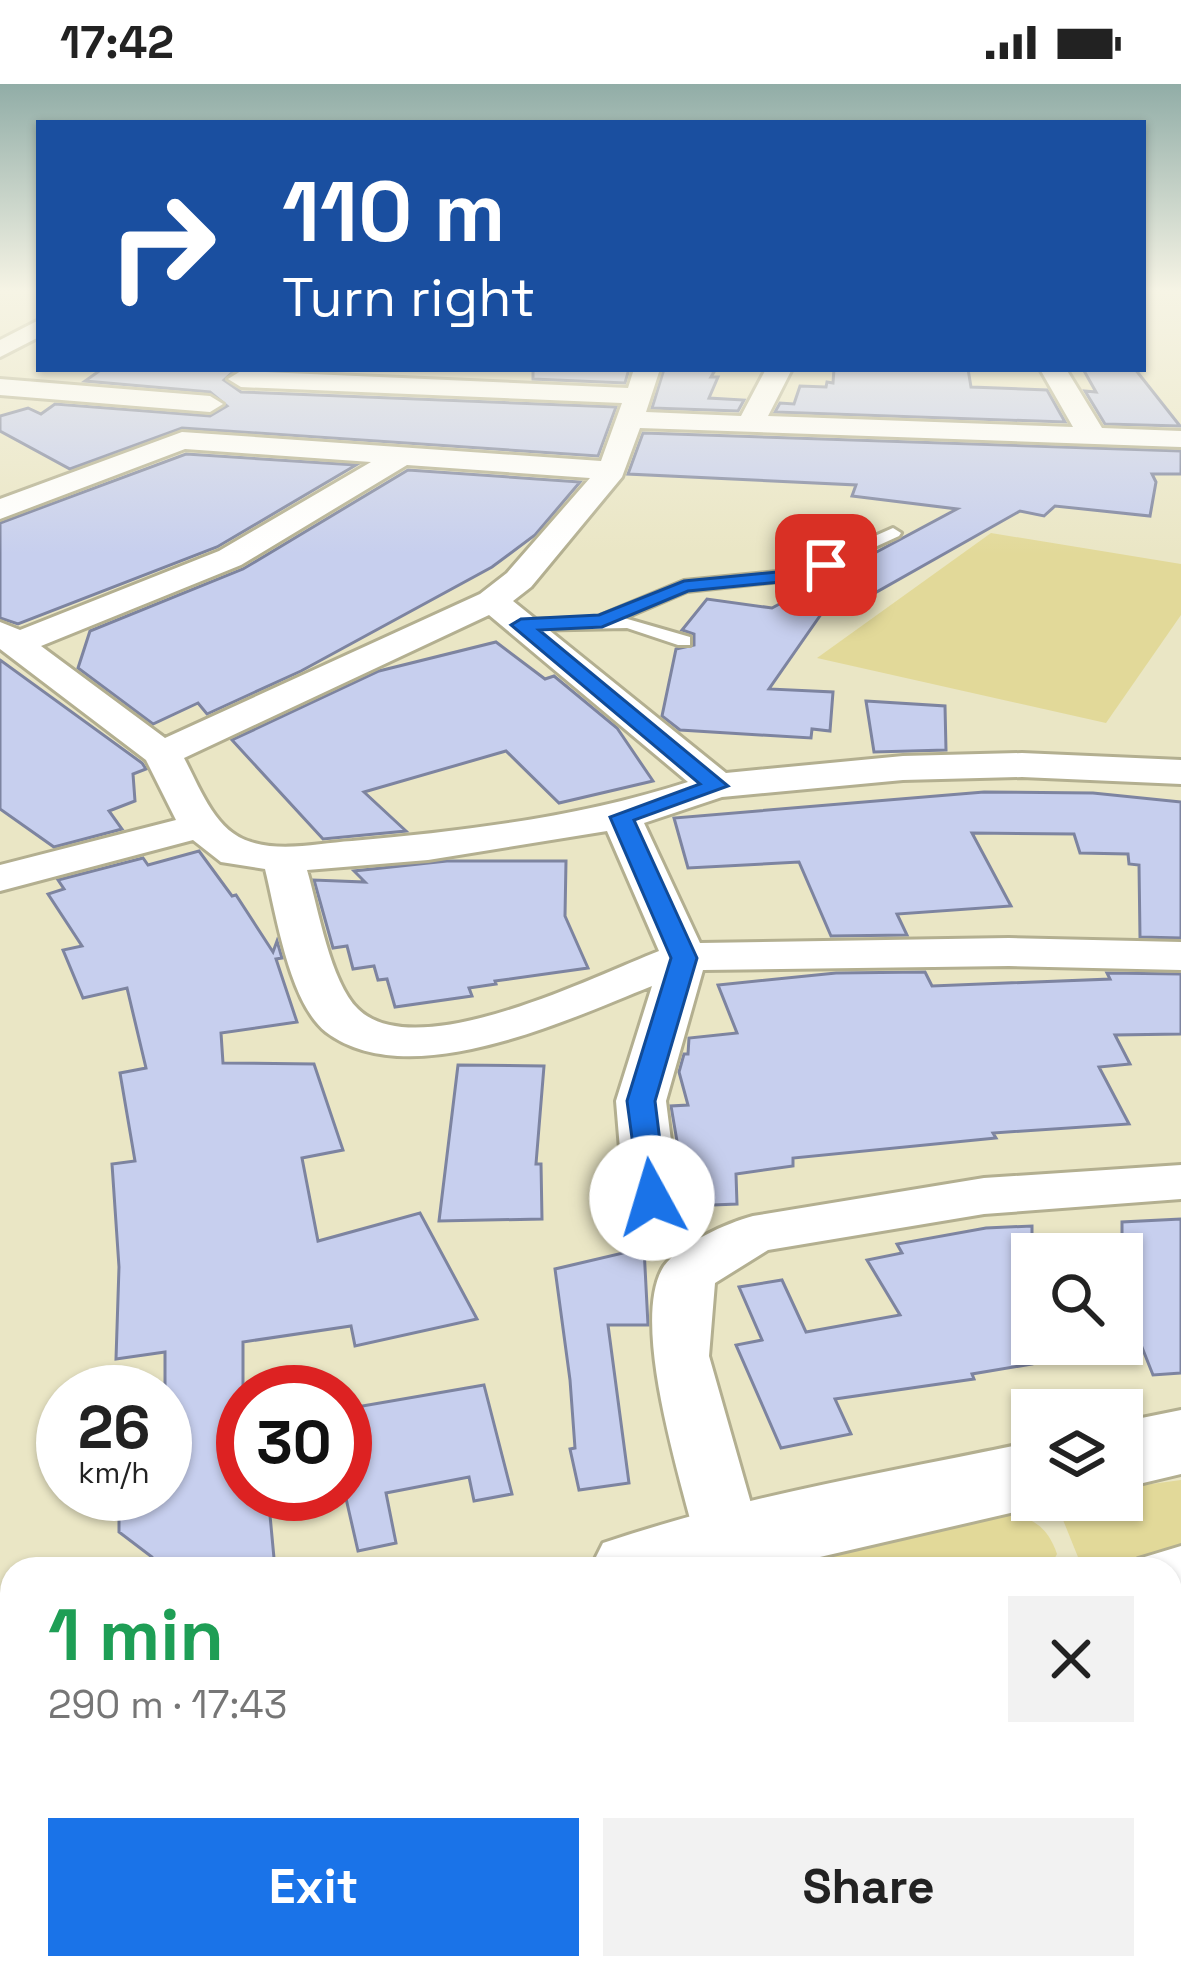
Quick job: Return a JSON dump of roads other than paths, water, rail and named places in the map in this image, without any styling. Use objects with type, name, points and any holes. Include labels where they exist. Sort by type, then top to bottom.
[{"type":"main road","points":[[1143,1450],[1181,1442]]},
{"type":"main road","points":[[677,1557],[1011,1480]]},
{"type":"street","points":[[182,440],[210,404],[245,377]]},
{"type":"street","points":[[313,377],[640,395],[750,424],[1181,439]]},
{"type":"street","points":[[750,424],[774,377]]},
{"type":"street","points":[[1058,377],[1092,435]]},
{"type":"street","points":[[0,387],[210,404]]},
{"type":"street","points":[[162,754],[492,601],[519,580],[612,471],[640,395]]},
{"type":"street","points":[[0,510],[182,440],[612,471]]},
{"type":"street","points":[[8,638],[230,558],[402,457]]},
{"type":"street","points":[[492,601],[717,786]]},
{"type":"street","points":[[8,638],[162,754],[200,826],[236,853],[284,860],[428,847],[621,817],[717,786],[903,768],[1022,765],[1181,772]]},
{"type":"street","points":[[621,817],[684,958],[641,1101],[652,1198]]},
{"type":"street","points":[[0,878],[200,826]]},
{"type":"street","points":[[284,860],[317,982],[342,1021],[389,1041],[440,1040],[515,1024],[684,958],[1009,952],[1181,956]]},
{"type":"street","points":[[729,1542],[680,1356],[688,1274],[753,1234],[984,1196],[1181,1182]]},
{"type":"lane","points":[[602,621],[684,586],[801,575],[893,533]]},
{"type":"lane","points":[[521,625],[602,621],[653,627],[684,640]]}]
